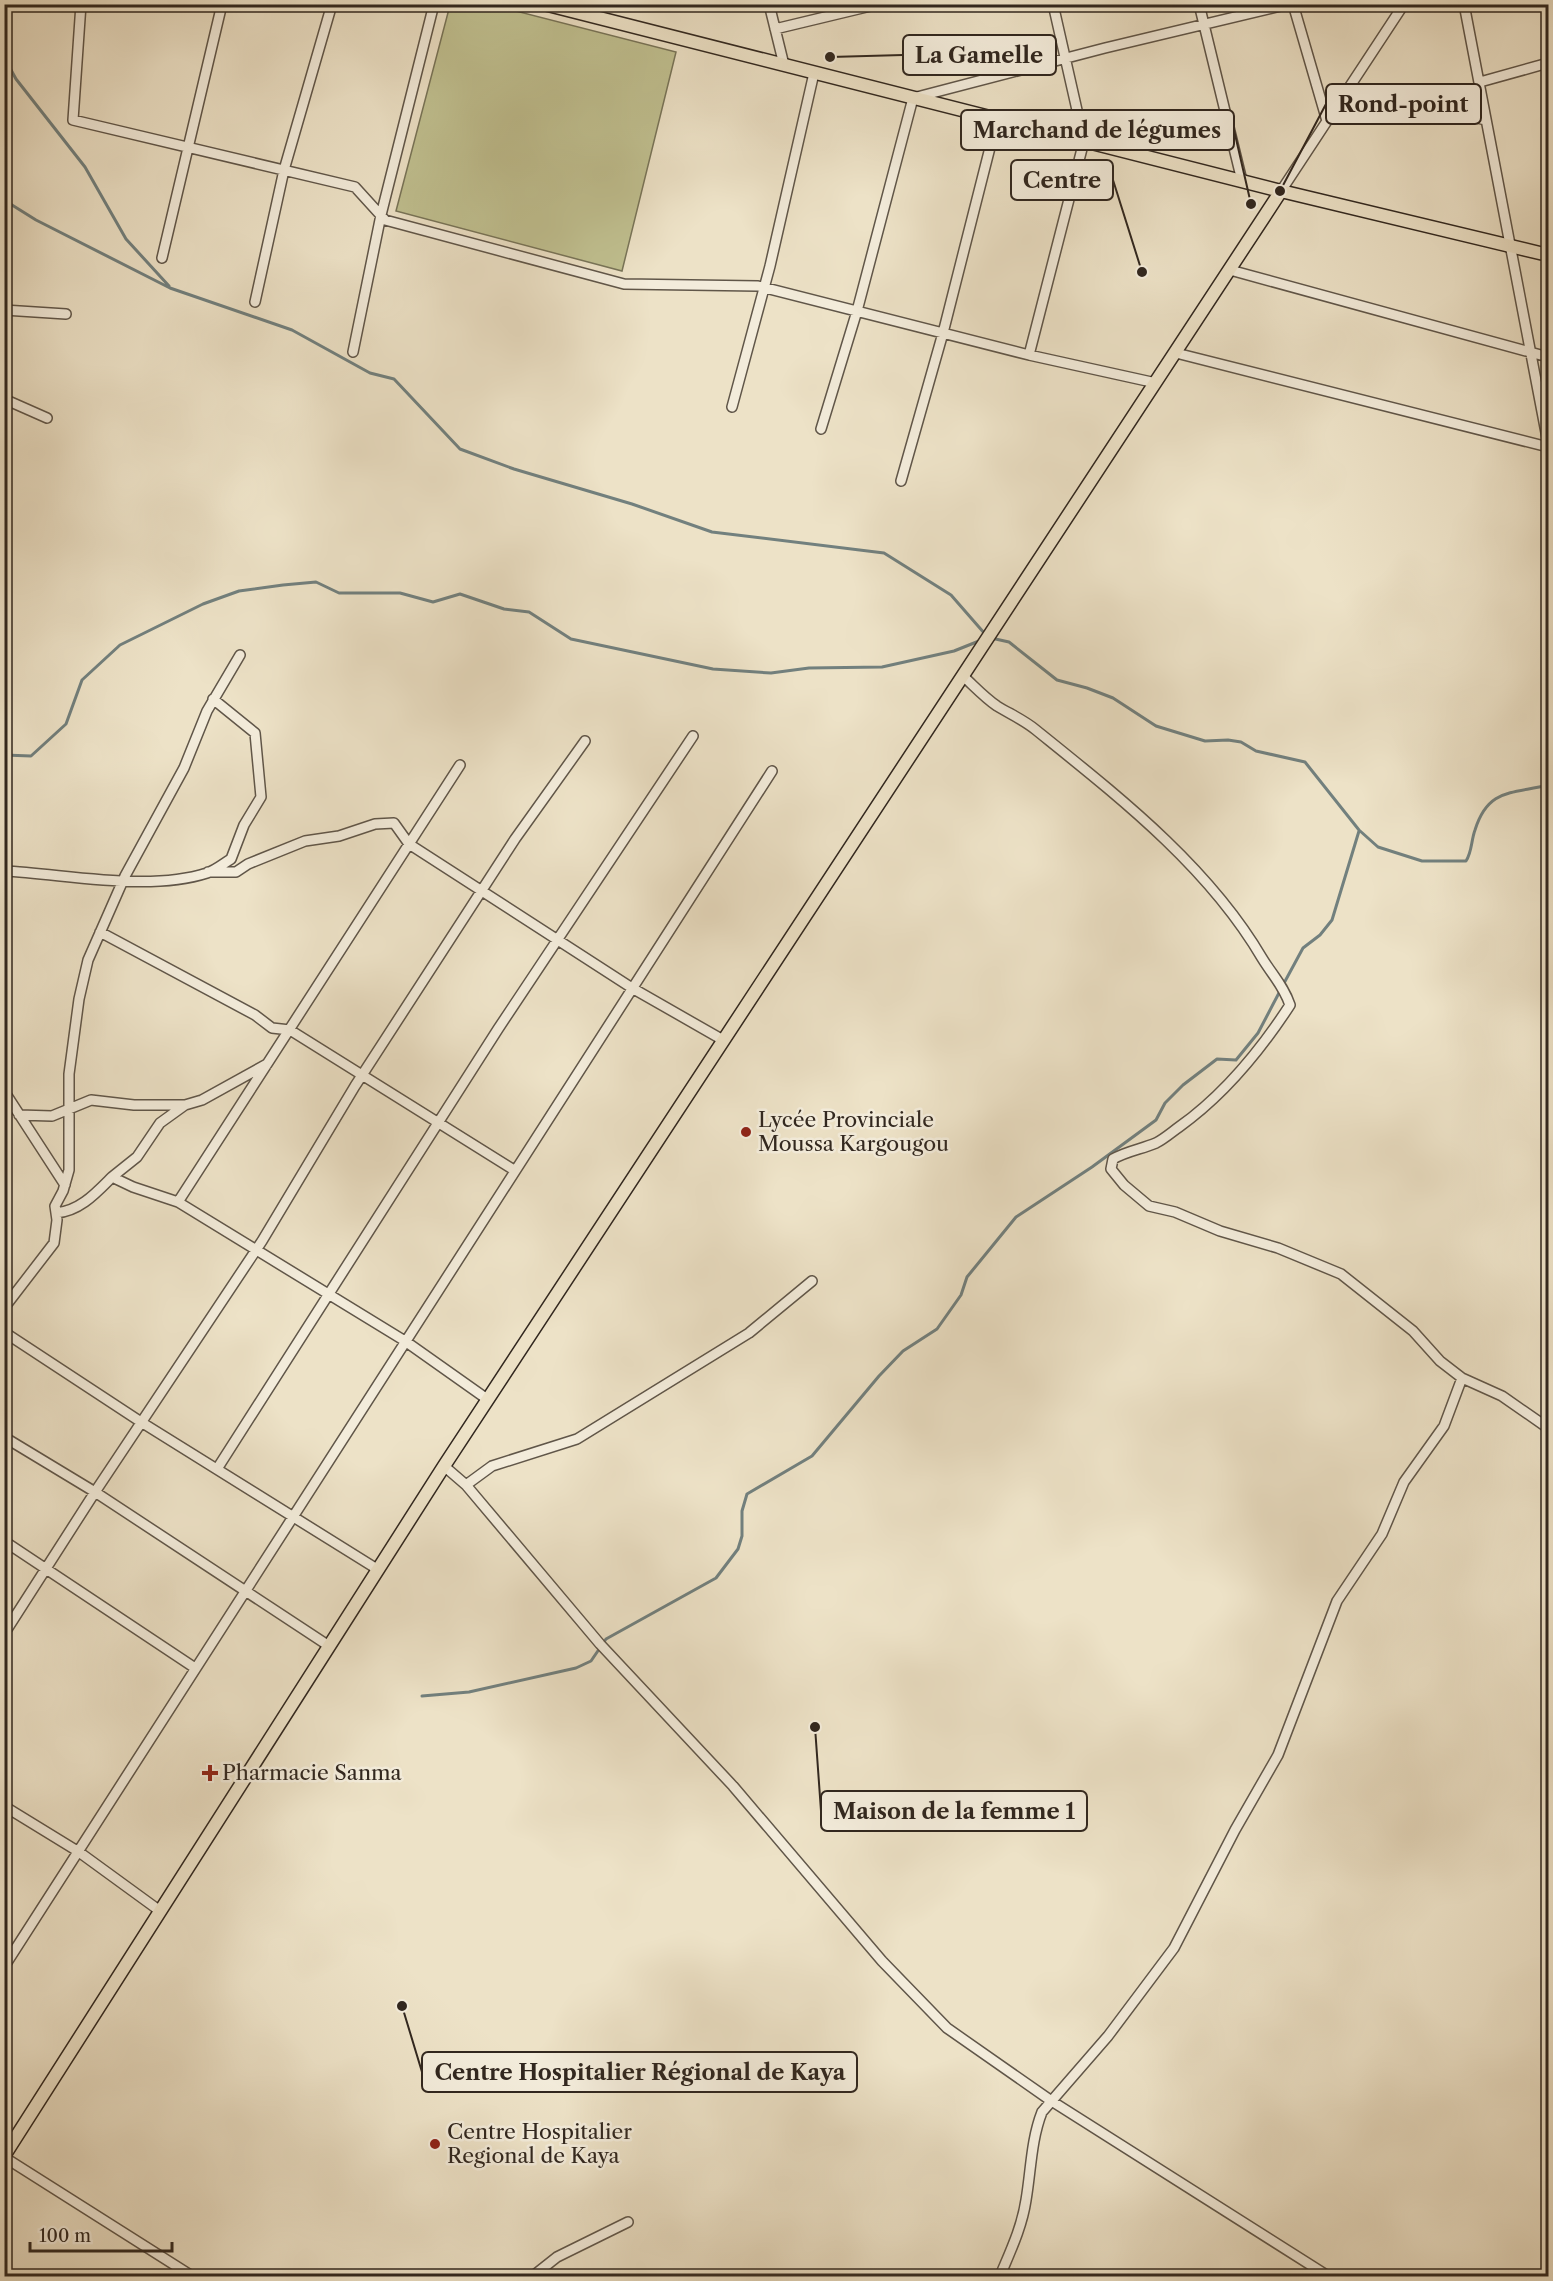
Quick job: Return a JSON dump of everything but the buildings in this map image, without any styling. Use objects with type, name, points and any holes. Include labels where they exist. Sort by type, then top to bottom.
[{"type":"main road","points":[[544,4],[1242,182],[1510,244],[1548,255]]},
{"type":"main road","points":[[4,2156],[487,1399],[1281,191]]},
{"type":"street","points":[[81,4],[73,120],[355,187],[385,220],[624,285],[764,288],[1029,355],[1156,383]]},
{"type":"street","points":[[162,258],[222,4]]},
{"type":"street","points":[[255,302],[284,170],[332,4]]},
{"type":"street","points":[[353,352],[381,215],[434,4]]},
{"type":"street","points":[[769,4],[784,65]]},
{"type":"street","points":[[775,29],[879,4]]},
{"type":"street","points":[[1029,355],[1084,141],[1053,4]]},
{"type":"street","points":[[1199,4],[1242,182]]},
{"type":"street","points":[[821,429],[856,311],[913,98],[1065,58],[1291,4],[1327,121]]},
{"type":"street","points":[[1281,191],[1404,4]]},
{"type":"street","points":[[1176,353],[1548,445],[1464,4]]},
{"type":"street","points":[[1479,82],[1548,63]]},
{"type":"street","points":[[732,407],[764,288],[814,73]]},
{"type":"street","points":[[1348,88],[1486,120]]},
{"type":"street","points":[[901,481],[943,333],[997,120]]},
{"type":"street","points":[[1230,270],[1548,357]]},
{"type":"street","points":[[4,310],[66,314]]},
{"type":"street","points":[[4,399],[47,418]]},
{"type":"street","points":[[4,1308],[54,1244],[55,1206],[69,1170],[69,1074],[79,999],[88,960],[123,880],[184,768],[213,699],[240,655]]},
{"type":"street","points":[[963,676],[995,705],[1034,728],[1160,835],[1210,884],[1249,935],[1270,971],[1283,985],[1290,1005],[1266,1042],[1191,1119],[1157,1143],[1130,1150],[1113,1159],[1111,1168],[1118,1178],[1149,1206],[1175,1212],[1220,1232],[1278,1248],[1341,1274],[1413,1331],[1440,1361],[1462,1378],[1502,1396],[1548,1428]]},
{"type":"street","points":[[208,872],[231,859],[244,825],[261,797],[255,733],[213,699]]},
{"type":"street","points":[[217,1469],[438,1123],[693,736]]},
{"type":"street","points":[[4,1634],[255,1250],[362,1075],[481,891],[585,741]]},
{"type":"street","points":[[178,1202],[460,765]]},
{"type":"street","points":[[4,1967],[772,771]]},
{"type":"street","points":[[4,871],[123,880],[169,879],[208,872],[236,872],[248,864],[305,841],[339,836],[375,824],[394,823],[409,844],[632,988],[723,1040]]},
{"type":"street","points":[[100,932],[255,1015],[272,1028],[290,1030],[514,1170]]},
{"type":"street","points":[[19,1115],[52,1116],[91,1100],[134,1106],[185,1105],[202,1100],[269,1063]]},
{"type":"street","points":[[4,1091],[65,1185]]},
{"type":"street","points":[[56,1213],[69,1212],[91,1197],[137,1157],[160,1123],[185,1105]]},
{"type":"street","points":[[112,1177],[133,1187],[178,1202],[405,1341],[487,1399]]},
{"type":"street","points":[[466,1485],[492,1466],[577,1439],[749,1333],[812,1281]]},
{"type":"street","points":[[4,1332],[141,1422],[377,1569]]},
{"type":"street","points":[[1000,2277],[1014,2244],[1026,2203],[1036,2127],[1050,2100],[1108,2037],[1146,1989],[1174,1948],[1235,1830],[1278,1755],[1336,1601],[1382,1534],[1404,1482],[1444,1426],[1462,1378]]},
{"type":"street","points":[[4,1437],[95,1492],[329,1646]]},
{"type":"street","points":[[444,1466],[466,1485],[600,1644],[732,1786],[916,1998],[947,2028],[1050,2100],[1328,2277]]},
{"type":"street","points":[[4,1541],[195,1668]]},
{"type":"street","points":[[4,1806],[79,1852],[159,1911]]},
{"type":"street","points":[[4,2156],[192,2277]]},
{"type":"street","points":[[533,2277],[557,2256],[628,2222]]},
{"type":"green space","points":[[450,5],[492,5],[676,52],[622,271],[396,211]]},
{"type":"waterway","points":[[4,57],[16,79],[85,167],[126,239],[169,286]]},
{"type":"waterway","points":[[4,200],[36,220],[170,288],[292,330],[370,373],[394,379],[460,449],[514,469],[632,504],[712,532],[884,553],[951,595],[985,634]]},
{"type":"waterway","points":[[4,755],[31,756],[66,724],[82,680],[120,645],[203,604],[239,591],[283,585],[316,582],[339,593],[400,593],[433,602],[460,594],[504,609],[529,612],[571,639],[713,669],[771,673],[809,668],[882,667],[954,651],[979,641]]},
{"type":"waterway","points":[[991,638],[1009,642],[1057,680],[1113,698],[1156,726],[1205,741],[1241,742],[1256,751],[1305,762],[1359,830],[1378,847],[1422,861],[1466,861],[1480,816],[1494,800],[1513,792],[1548,785]]},
{"type":"waterway","points":[[1283,985],[1303,948],[1320,935],[1332,920],[1359,831]]},
{"type":"waterway","points":[[422,1696],[469,1692],[576,1668],[591,1661],[606,1639],[716,1578],[738,1549],[742,1536],[742,1511],[747,1494],[812,1456],[903,1351],[937,1329],[961,1295],[967,1277],[1016,1217],[1092,1167],[1156,1120],[1165,1103],[1183,1085],[1217,1059],[1236,1060],[1258,1033],[1280,991]]},
{"type":"place","name":"La Gamelle","points":[[830,57]]},
{"type":"place","name":"Rond-point","points":[[1280,191]]},
{"type":"place","name":"Marchand de légumes","points":[[1251,204]]},
{"type":"place","name":"Centre","points":[[1142,272]]},
{"type":"place","name":"Lycée Provinciale Moussa Kargougou","points":[[746,1132]]},
{"type":"place","name":"Maison de la femme 1","points":[[815,1727]]},
{"type":"place","name":"Pharmacie Sanma","points":[[210,1773]]},
{"type":"place","name":"Centre Hospitalier Régional de Kaya","points":[[402,2006]]},
{"type":"place","name":"Centre Hospitalier Regional de Kaya","points":[[435,2144]]}]
